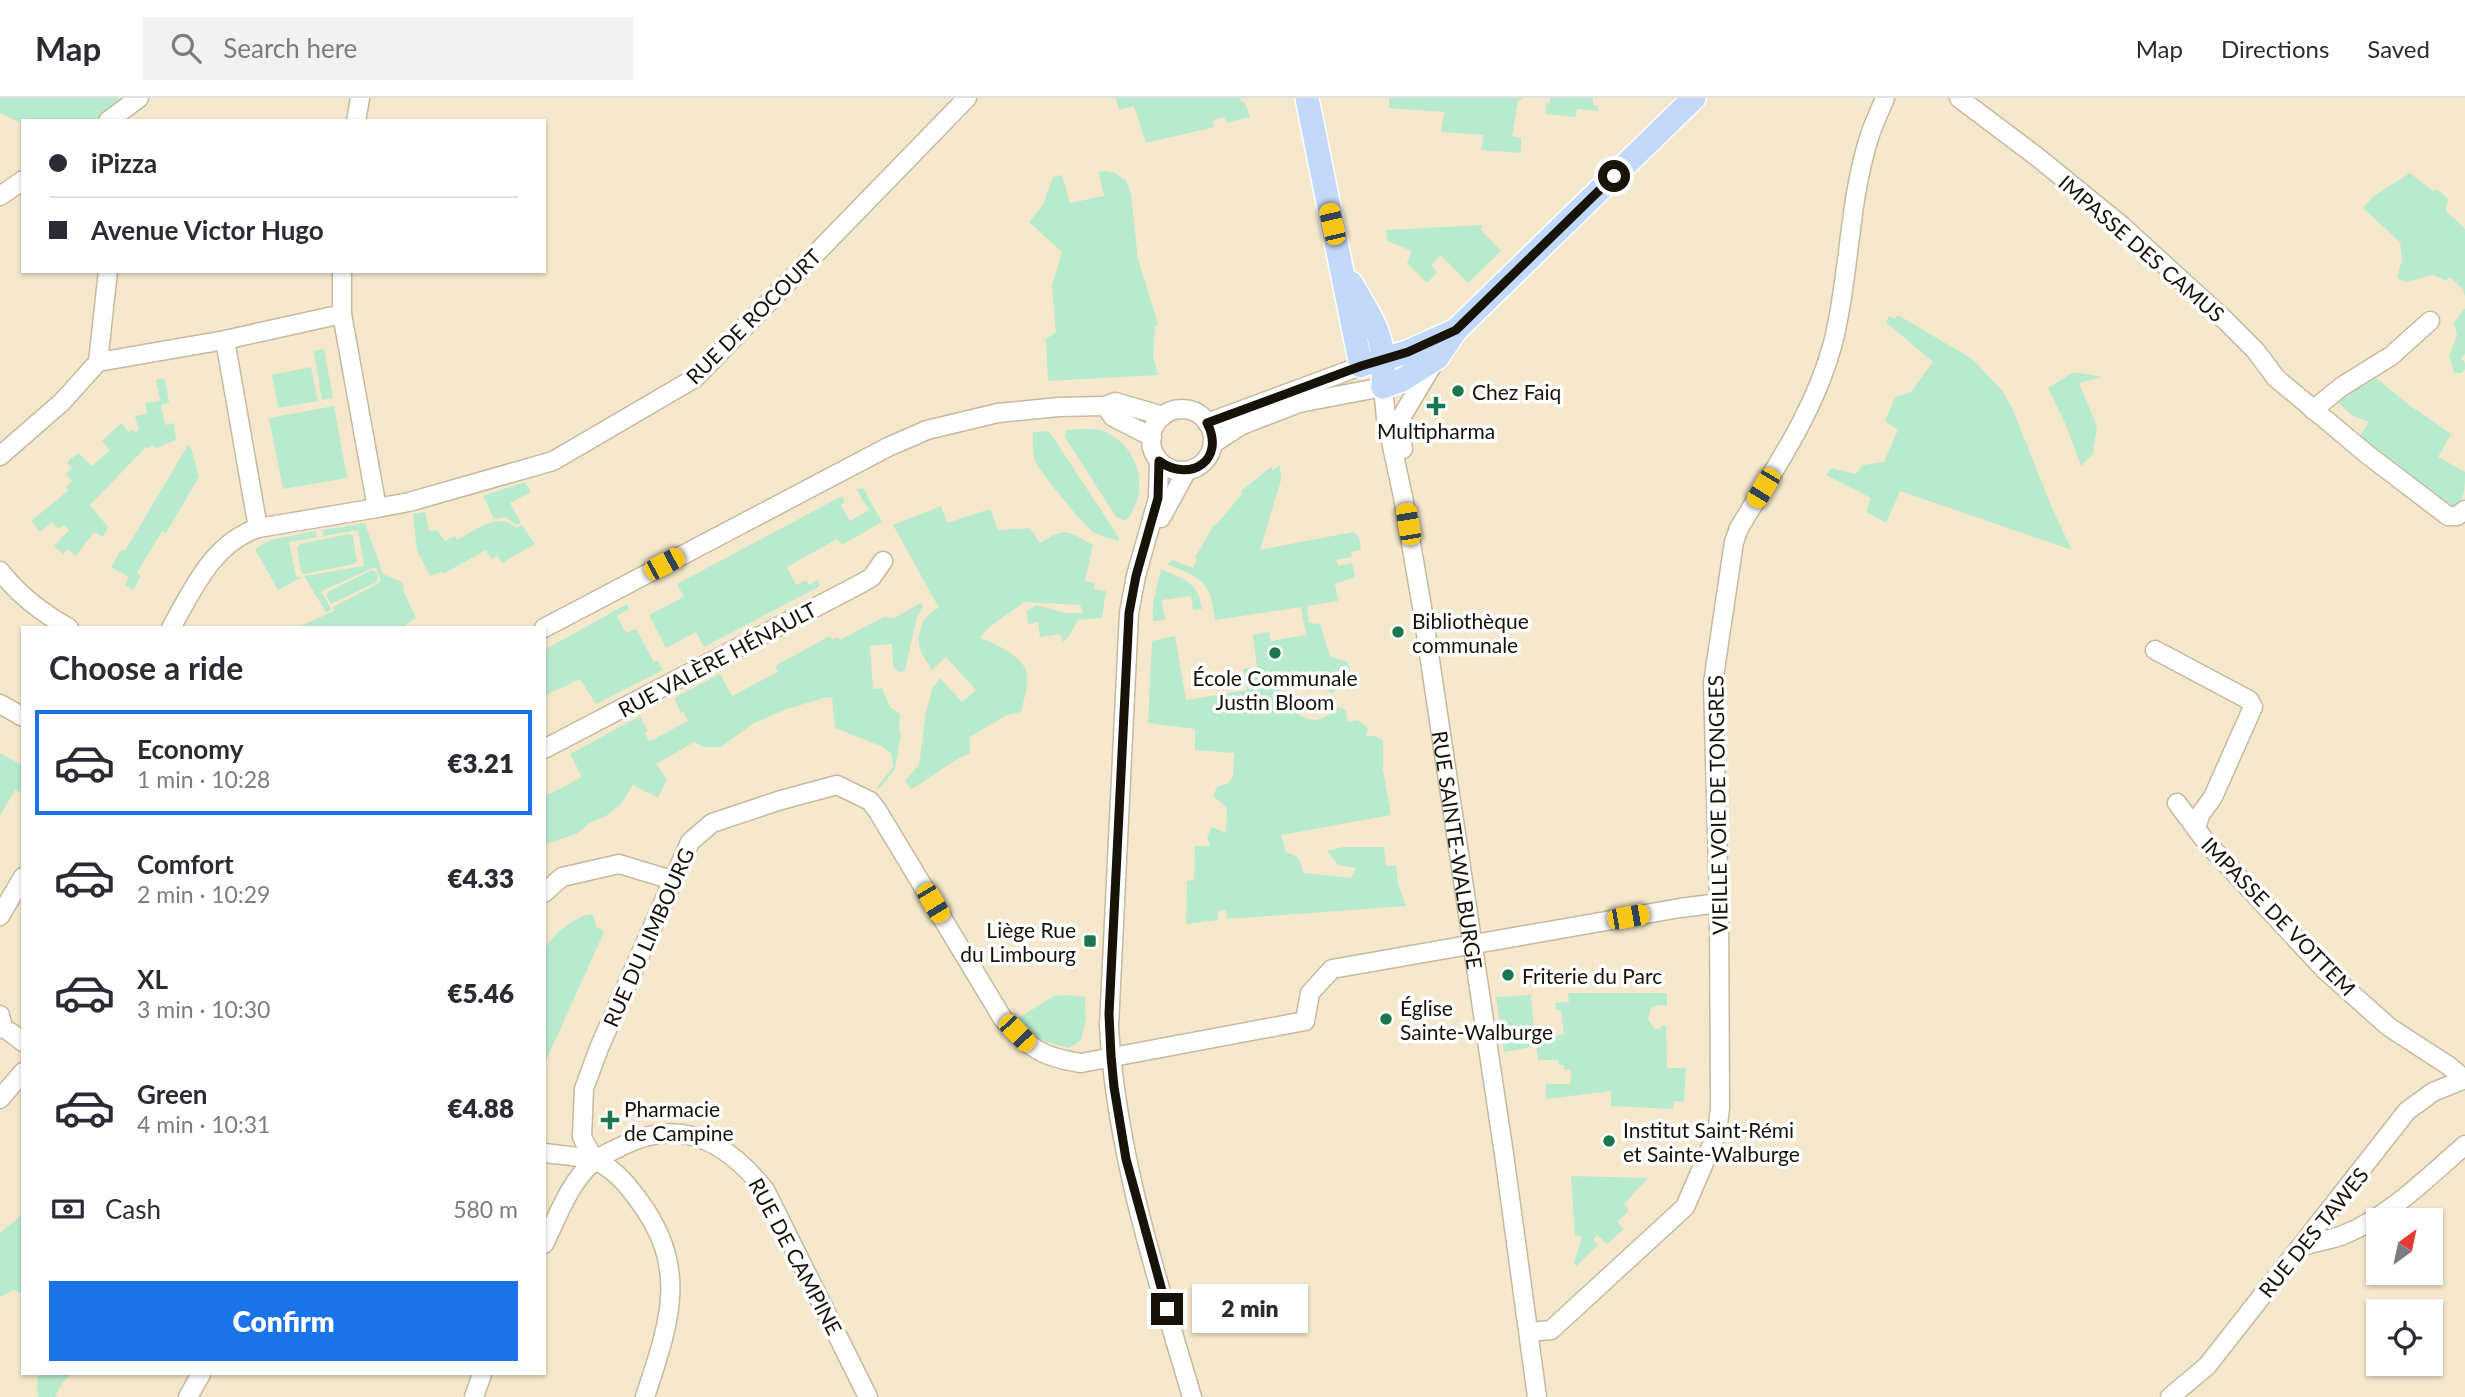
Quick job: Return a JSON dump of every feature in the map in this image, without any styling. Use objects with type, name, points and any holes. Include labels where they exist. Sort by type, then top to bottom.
[{"type":"main road","points":[[1307,98],[1361,366],[1383,387]]},
{"type":"main road","points":[[1383,387],[1402,380],[1437,358],[1456,330],[1694,98]]},
{"type":"main road","points":[[1342,268],[1378,329],[1385,359],[1383,387]]},
{"type":"main road","points":[[1361,366],[1408,352],[1456,330]]},
{"type":"street","points":[[111,119],[139,98]]},
{"type":"street","points":[[356,119],[360,98]]},
{"type":"street","name":"RUE DE ROCOURT","points":[[258,528],[409,502],[553,461],[695,378],[967,98]]},
{"type":"street","name":"VIEILLE VOIE DE TONGRES","points":[[1529,1332],[1551,1330],[1685,1207],[1709,1157],[1717,1133],[1720,1108],[1720,903],[1713,683],[1734,542],[1740,527],[1805,418],[1819,388],[1833,341],[1861,167],[1869,136],[1885,98]]},
{"type":"street","name":"IMPASSE DES CAMUS","points":[[1959,98],[2122,226],[2226,321],[2255,350],[2276,377],[2314,410],[2448,516],[2457,516],[2465,510]]},
{"type":"street","points":[[0,196],[21,181]]},
{"type":"street","points":[[0,456],[62,402],[98,362],[108,273]]},
{"type":"street","points":[[342,273],[342,314],[377,508]]},
{"type":"street","points":[[98,362],[225,340],[342,314]]},
{"type":"street","points":[[2314,410],[2341,387],[2391,356],[2430,320]]},
{"type":"street","points":[[172,626],[219,552],[243,534],[258,528],[225,340]]},
{"type":"street","points":[[1403,497],[1409,481],[1400,429],[1402,416],[1437,358]]},
{"type":"street","points":[[1207,423],[1361,366]]},
{"type":"street","points":[[1214,443],[1242,425],[1299,403],[1383,387]]},
{"type":"street","name":"RUE SAINTE-WALBURGE","points":[[1383,387],[1392,449],[1403,497],[1472,946],[1537,1397]]},
{"type":"street","points":[[546,627],[908,437],[950,423],[988,415],[1059,407],[1105,406],[1115,402],[1163,416]]},
{"type":"street","points":[[1105,406],[1113,417],[1152,436]]},
{"type":"street","points":[[1159,461],[1167,467],[1186,471],[1202,465],[1214,443],[1212,432],[1202,416],[1186,409],[1177,409],[1163,416],[1154,428],[1152,436],[1153,448],[1159,461],[1158,498],[1132,592],[1128,625],[1109,1014],[1114,1087],[1126,1159],[1192,1397]]},
{"type":"street","points":[[1149,535],[1156,529],[1186,471]]},
{"type":"street","name":"RUE VALÈRE HÉNAULT","points":[[546,749],[862,583],[872,577],[883,561]]},
{"type":"street","points":[[0,571],[38,610],[66,626]]},
{"type":"street","name":"IMPASSE DE VOTTEM","points":[[2155,650],[2249,700],[2253,706],[2213,797],[2200,816],[2196,828]]},
{"type":"street","points":[[0,704],[21,716]]},
{"type":"street","name":"RUE DU LIMBOURG","points":[[594,1160],[582,1137],[584,1089],[599,1048],[690,842],[712,823],[838,785],[870,801],[877,810],[1003,1019],[1030,1048],[1056,1059],[1081,1063],[1305,1021],[1310,993],[1332,969],[1720,903]]},
{"type":"street","name":"IMPASSE DE VOTTEM","points":[[2177,803],[2196,828],[2325,970],[2389,1027],[2465,1079]]},
{"type":"street","points":[[546,891],[562,877],[619,864],[672,880]]},
{"type":"street","points":[[0,916],[21,880]]},
{"type":"street","points":[[0,1015],[4,1028],[11,1034]]},
{"type":"street","points":[[0,1099],[21,1074]]},
{"type":"street","name":"RUE DES TAWES","points":[[2170,1397],[2207,1366],[2358,1177],[2407,1111],[2433,1092],[2465,1079]]},
{"type":"street","name":"RUE DE CAMPINE","points":[[546,1240],[574,1184],[594,1160],[640,1137],[664,1133],[687,1134],[711,1142],[731,1154],[750,1171],[765,1190],[868,1397]]},
{"type":"street","points":[[2301,1246],[2343,1235],[2375,1217],[2404,1198],[2465,1144]]},
{"type":"street","points":[[546,1153],[594,1160],[621,1179],[652,1217],[670,1263],[671,1294],[668,1320],[645,1397]]},
{"type":"street","points":[[188,1397],[200,1375]]},
{"type":"street","points":[[474,1397],[482,1375]]},
{"type":"green space","points":[[0,98],[139,98],[111,119],[21,119],[21,123],[0,113]]},
{"type":"green space","points":[[1116,98],[1240,98],[1250,117],[1227,123],[1224,117],[1212,121],[1214,127],[1146,143],[1134,106],[1119,110]]},
{"type":"green space","points":[[1389,98],[1524,98],[1518,101],[1512,136],[1521,138],[1521,153],[1481,150],[1483,135],[1441,132],[1444,112],[1389,108]]},
{"type":"green space","points":[[1550,98],[1593,98],[1593,105],[1599,106],[1598,111],[1577,109],[1576,117],[1545,114]]},
{"type":"green space","points":[[1099,172],[1115,173],[1126,181],[1131,194],[1138,259],[1158,324],[1155,326],[1153,356],[1158,375],[1048,381],[1046,339],[1056,332],[1052,286],[1062,252],[1029,222],[1043,205],[1053,177],[1062,175],[1070,203],[1104,196]]},
{"type":"green space","points":[[2410,173],[2448,199],[2446,211],[2465,229],[2465,297],[2463,289],[2450,277],[2446,281],[2433,275],[2406,282],[2397,278],[2402,260],[2400,242],[2363,208],[2374,196]]},
{"type":"green space","points":[[1482,225],[1481,230],[1501,251],[1468,283],[1441,255],[1431,265],[1437,273],[1427,283],[1407,263],[1412,251],[1387,241],[1386,230]]},
{"type":"green space","points":[[2465,308],[2465,354],[2461,358],[2465,369],[2462,373],[2454,373],[2449,356],[2457,336],[2454,323]]},
{"type":"green space","points":[[1898,315],[1972,359],[2002,390],[2072,550],[1900,491],[1886,523],[1866,512],[1871,498],[1826,475],[1832,468],[1855,474],[1863,465],[1884,462],[1898,430],[1885,421],[1895,397],[1911,392],[1933,362],[1886,322],[1889,316],[1894,319]]},
{"type":"green space","points":[[324,349],[333,398],[322,400],[314,351]]},
{"type":"green space","points":[[311,367],[318,401],[278,408],[272,375]]},
{"type":"green space","points":[[2074,372],[2102,377],[2079,383],[2097,426],[2093,454],[2081,466],[2066,425],[2048,388]]},
{"type":"green space","points":[[2369,372],[2409,405],[2451,434],[2438,457],[2465,472],[2463,494],[2456,507],[2452,509],[2356,441],[2369,422],[2351,415],[2333,397]]},
{"type":"green space","points":[[165,378],[169,403],[161,405],[165,425],[174,423],[176,440],[156,448],[153,445],[148,449],[146,447],[90,505],[108,527],[103,537],[94,532],[76,556],[68,549],[63,554],[54,546],[69,530],[64,525],[58,529],[52,522],[40,532],[31,521],[69,490],[66,487],[72,481],[66,474],[72,468],[67,462],[78,453],[92,466],[110,450],[102,441],[121,423],[129,432],[133,429],[135,432],[139,430],[135,416],[147,414],[145,403],[160,401],[156,380]]},
{"type":"green space","points":[[334,406],[347,478],[283,489],[269,418]]},
{"type":"green space","points":[[1066,430],[1102,431],[1117,439],[1133,459],[1138,471],[1138,497],[1126,521],[1116,517],[1065,437]]},
{"type":"green space","points":[[1049,431],[1119,541],[1088,528],[1038,465],[1033,453],[1033,432]]},
{"type":"green space","points":[[188,445],[199,477],[166,533],[162,531],[137,573],[141,576],[133,590],[125,585],[129,577],[111,567],[121,550],[125,551]]},
{"type":"green space","points":[[1280,465],[1281,480],[1260,550],[1353,532],[1359,537],[1361,550],[1351,552],[1352,557],[1336,560],[1338,566],[1352,563],[1355,577],[1335,584],[1338,601],[1307,606],[1309,623],[1320,624],[1330,656],[1347,662],[1355,680],[1331,693],[1308,677],[1297,679],[1279,689],[1286,701],[1302,717],[1316,720],[1324,718],[1338,707],[1346,710],[1348,722],[1358,720],[1368,728],[1366,736],[1383,740],[1383,770],[1391,815],[1281,835],[1286,852],[1298,857],[1304,873],[1351,878],[1356,868],[1338,865],[1327,851],[1343,847],[1384,847],[1386,866],[1396,865],[1398,884],[1406,906],[1227,919],[1226,910],[1218,911],[1218,920],[1186,924],[1187,881],[1194,880],[1195,846],[1210,846],[1207,837],[1212,827],[1226,833],[1227,808],[1213,796],[1217,787],[1229,783],[1233,776],[1234,753],[1195,750],[1195,729],[1148,723],[1152,641],[1175,636],[1186,700],[1247,690],[1243,669],[1257,667],[1253,635],[1269,632],[1271,641],[1306,635],[1301,607],[1215,620],[1210,596],[1202,582],[1167,564],[1173,560],[1193,568],[1197,559],[1195,558],[1214,524],[1216,525],[1242,494],[1241,491],[1271,467],[1273,470]]},
{"type":"green space","points":[[525,482],[531,492],[510,503],[521,523],[517,525],[505,517],[494,519],[483,496]]},
{"type":"green space","points":[[863,488],[882,522],[842,545],[837,539],[787,567],[796,585],[806,580],[809,585],[817,580],[820,586],[704,647],[696,632],[666,648],[649,615],[684,597],[677,584],[842,496],[845,502],[841,505],[850,521],[869,510],[856,489]]},
{"type":"green space","points":[[941,506],[947,523],[990,509],[998,530],[1030,528],[1040,543],[1062,532],[1078,536],[1093,545],[1085,581],[1095,583],[1094,589],[1106,591],[1102,618],[1078,620],[1063,642],[1061,634],[1040,637],[1038,622],[1028,624],[1027,611],[1036,605],[1066,613],[1083,613],[1080,605],[1024,602],[989,627],[980,638],[1013,655],[1026,671],[1027,686],[1021,712],[1007,715],[970,737],[970,753],[911,789],[905,781],[919,765],[932,689],[940,678],[962,702],[976,690],[946,657],[932,670],[923,655],[919,645],[921,628],[930,613],[939,608],[893,525]]},
{"type":"green space","points":[[425,512],[429,531],[437,530],[445,541],[455,536],[457,540],[487,524],[502,521],[516,528],[522,525],[535,544],[502,563],[498,556],[491,559],[486,550],[443,574],[441,572],[430,576],[417,551],[413,514]]},
{"type":"green space","points":[[365,523],[383,574],[400,581],[404,586],[403,590],[416,618],[404,626],[300,626],[334,611],[333,607],[381,580],[376,568],[373,568],[324,590],[321,592],[332,610],[326,612],[304,576],[364,566],[358,530],[323,536],[322,530]]},
{"type":"green space","points":[[316,531],[317,537],[289,542],[296,577],[302,577],[278,590],[255,549],[270,540]]},
{"type":"green space","points":[[349,534],[353,536],[357,561],[354,564],[304,574],[301,572],[297,548],[300,544]]},
{"type":"green space","points":[[1161,569],[1189,583],[1197,592],[1202,609],[1193,610],[1191,596],[1162,600],[1165,620],[1153,621],[1153,604]]},
{"type":"green space","points":[[372,570],[376,572],[377,582],[331,604],[326,595],[329,591]]},
{"type":"green space","points":[[921,603],[923,607],[917,617],[905,670],[897,671],[893,665],[892,644],[870,646],[873,689],[882,688],[890,707],[900,714],[901,734],[895,769],[879,789],[878,786],[893,767],[891,753],[881,746],[835,728],[832,698],[827,697],[787,709],[754,723],[721,747],[704,747],[694,742],[656,764],[667,779],[658,798],[633,785],[621,804],[606,816],[589,823],[578,833],[546,844],[546,796],[582,777],[570,754],[640,716],[648,731],[645,733],[649,741],[654,739],[688,721],[674,698],[720,674],[732,696],[778,672],[775,666],[830,636],[832,640],[838,637],[840,640],[884,617],[894,618]]},
{"type":"green space","points":[[627,604],[629,609],[617,616],[626,633],[636,629],[654,662],[658,660],[663,670],[596,704],[580,679],[546,695],[546,649]]},
{"type":"green space","points":[[0,753],[21,765],[21,793],[15,790],[0,816]]},
{"type":"green space","points":[[593,914],[596,926],[604,932],[546,1061],[546,947],[557,933],[585,915]]},
{"type":"green space","points":[[1568,993],[1667,993],[1667,1006],[1658,1005],[1651,1008],[1648,1019],[1654,1028],[1666,1026],[1667,1068],[1686,1068],[1684,1102],[1674,1101],[1673,1109],[1611,1106],[1611,1091],[1546,1099],[1546,1084],[1570,1084],[1571,1070],[1564,1070],[1564,1065],[1559,1065],[1558,1060],[1538,1060],[1536,1046],[1504,1052],[1496,997],[1531,995],[1535,1038],[1546,1037],[1547,1044],[1553,1042],[1552,1036],[1564,1035],[1561,1010],[1556,1010],[1555,1003],[1569,1002]]},
{"type":"green space","points":[[1054,996],[1085,997],[1086,1019],[1081,1040],[1069,1048],[1040,1038],[1015,1020]]},
{"type":"green space","points":[[1571,1176],[1648,1178],[1624,1204],[1629,1210],[1617,1222],[1624,1229],[1607,1244],[1597,1235],[1593,1240],[1598,1245],[1577,1266],[1574,1263],[1582,1237],[1575,1235]]},
{"type":"green space","points":[[21,1216],[21,1293],[14,1290],[0,1297],[0,1233]]},
{"type":"green space","points":[[37,1375],[70,1375],[62,1383],[55,1397],[38,1397]]},
{"type":"place","name":"Chez Faiq","points":[[1458,391]]},
{"type":"place","name":"Multipharma","points":[[1436,406]]},
{"type":"place","name":"Bibliothèque communale","points":[[1398,632]]},
{"type":"place","name":"École Communale Justin Bloom","points":[[1275,653]]},
{"type":"place","name":"Liège Rue du Limbourg","points":[[1090,941]]},
{"type":"place","name":"Friterie du Parc","points":[[1508,975]]},
{"type":"place","name":"Église Sainte-Walburge","points":[[1386,1019]]},
{"type":"place","name":"Pharmacie de Campine","points":[[610,1120]]},
{"type":"place","name":"Institut Saint-Rémi et Sainte-Walburge","points":[[1609,1141]]},
{"type":"route","points":[[1167,1309],[1126,1159],[1114,1087],[1109,1014],[1129,613],[1136,576],[1157,506],[1159,461],[1176,470],[1195,469],[1202,465],[1212,451],[1214,443],[1207,423],[1361,366],[1408,352],[1456,330],[1614,176]]}]
